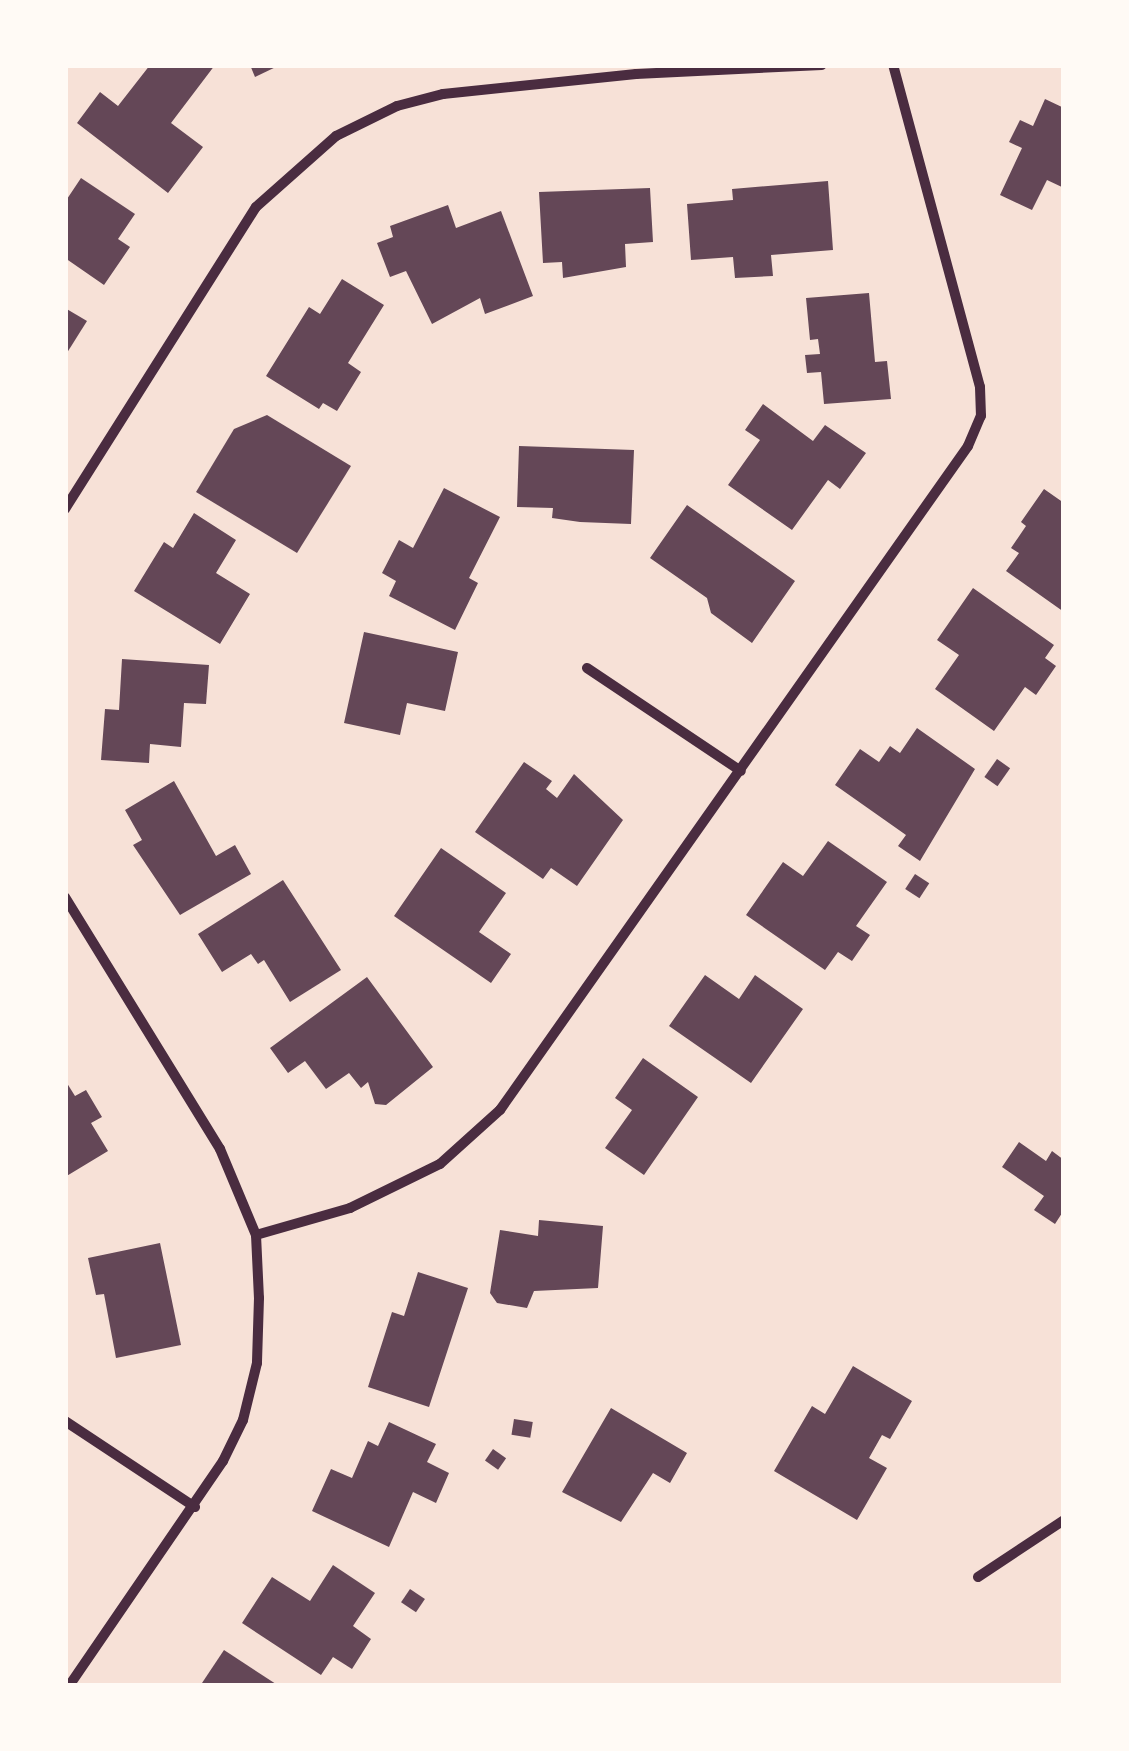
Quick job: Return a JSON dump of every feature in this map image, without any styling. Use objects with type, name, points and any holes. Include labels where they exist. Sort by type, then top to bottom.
[{"type":"street","points":[[65,509],[256,206],[336,136],[398,106],[443,94],[636,74],[822,65]]},
{"type":"street","points":[[256,1235],[364,1202],[460,1149],[500,1110],[953,472],[981,416],[972,352],[892,65]]},
{"type":"street","points":[[586,668],[741,771]]},
{"type":"street","points":[[65,897],[211,1133],[256,1235],[257,1362],[244,1420],[195,1507],[69,1686]]},
{"type":"street","points":[[65,1421],[195,1507]]},
{"type":"street","points":[[978,1577],[1064,1520]]},
{"type":"building","points":[[150,65],[215,65],[171,123],[203,147],[168,193],[77,123],[100,92],[118,106]]},
{"type":"building","points":[[250,65],[280,65],[255,77]]},
{"type":"building","points":[[1045,99],[1064,108],[1064,188],[1047,180],[1032,210],[1000,195],[1022,148],[1009,142],[1020,120],[1033,126]]},
{"type":"building","points":[[81,178],[135,214],[118,239],[130,247],[104,285],[65,258],[65,202]]},
{"type":"building","points":[[828,181],[833,250],[771,255],[773,276],[735,278],[733,257],[691,260],[687,204],[733,200],[732,189]]},
{"type":"building","points":[[650,188],[653,242],[625,244],[626,267],[563,278],[562,262],[543,263],[539,192]]},
{"type":"building","points":[[448,205],[456,228],[501,211],[533,296],[485,314],[480,298],[432,324],[406,271],[390,277],[377,243],[393,237],[390,226]]},
{"type":"building","points":[[342,279],[384,305],[348,363],[361,372],[337,411],[323,403],[319,409],[266,376],[309,307],[320,314]]},
{"type":"building","points":[[869,293],[875,362],[887,361],[891,399],[824,404],[821,372],[807,373],[805,355],[820,354],[818,339],[810,340],[806,298]]},
{"type":"building","points":[[65,308],[87,321],[65,356]]},
{"type":"building","points":[[763,404],[813,441],[825,425],[866,453],[840,489],[828,480],[792,530],[728,485],[760,440],[745,430]]},
{"type":"building","points":[[267,415],[351,466],[297,553],[196,492],[234,429]]},
{"type":"building","points":[[519,446],[634,450],[631,524],[552,518],[553,508],[517,507]]},
{"type":"building","points":[[444,488],[500,517],[469,578],[478,583],[455,630],[389,596],[396,581],[382,573],[399,540],[413,548]]},
{"type":"building","points":[[1044,489],[1064,503],[1064,612],[1006,571],[1019,553],[1011,548],[1026,526],[1021,522]]},
{"type":"building","points":[[687,505],[795,581],[752,643],[711,613],[707,598],[650,558]]},
{"type":"building","points":[[194,513],[236,540],[216,573],[250,594],[220,644],[134,591],[164,542],[173,548]]},
{"type":"building","points":[[973,588],[1054,645],[1045,658],[1056,666],[1036,695],[1025,687],[994,731],[935,689],[959,655],[937,640]]},
{"type":"building","points":[[364,632],[458,652],[445,711],[407,703],[400,735],[344,723]]},
{"type":"building","points":[[122,659],[209,665],[206,704],[184,703],[181,747],[150,744],[149,763],[101,760],[105,709],[119,710]]},
{"type":"building","points":[[917,728],[975,769],[920,861],[898,846],[906,835],[835,785],[860,749],[879,762],[890,746],[900,753]]},
{"type":"building","points":[[997,759],[1010,768],[997,786],[984,777]]},
{"type":"building","points":[[524,762],[552,781],[546,789],[557,798],[574,774],[623,820],[577,886],[551,868],[543,879],[475,832]]},
{"type":"building","points":[[174,781],[216,856],[235,845],[251,874],[180,915],[133,845],[142,840],[125,810]]},
{"type":"building","points":[[828,841],[887,882],[856,926],[870,935],[852,961],[838,952],[825,970],[746,915],[783,862],[803,876]]},
{"type":"building","points":[[441,848],[506,893],[479,932],[511,954],[491,983],[394,916]]},
{"type":"building","points":[[915,874],[929,883],[919,898],[905,889]]},
{"type":"building","points":[[283,880],[341,970],[290,1002],[264,960],[258,964],[251,954],[222,972],[198,934]]},
{"type":"building","points":[[705,975],[739,999],[755,975],[803,1009],[751,1083],[669,1026]]},
{"type":"building","points":[[367,977],[433,1067],[386,1105],[375,1104],[368,1082],[361,1088],[349,1073],[326,1089],[305,1061],[288,1073],[270,1048]]},
{"type":"building","points":[[643,1058],[698,1097],[644,1175],[605,1148],[632,1110],[615,1098]]},
{"type":"building","points":[[65,1080],[75,1096],[86,1090],[102,1117],[91,1123],[108,1151],[65,1177]]},
{"type":"building","points":[[1019,1142],[1046,1161],[1052,1151],[1064,1160],[1064,1210],[1055,1224],[1034,1210],[1044,1196],[1002,1167]]},
{"type":"building","points":[[539,1220],[603,1226],[598,1288],[534,1291],[527,1308],[497,1303],[490,1293],[500,1230],[538,1236]]},
{"type":"building","points":[[160,1243],[181,1345],[116,1358],[104,1294],[96,1295],[88,1258]]},
{"type":"building","points":[[418,1272],[468,1288],[429,1407],[368,1387],[392,1312],[404,1316]]},
{"type":"building","points":[[853,1366],[912,1401],[890,1439],[882,1435],[869,1458],[887,1468],[857,1520],[774,1471],[812,1406],[825,1414]]},
{"type":"building","points":[[611,1408],[687,1453],[670,1483],[653,1473],[621,1522],[562,1492]]},
{"type":"building","points":[[514,1419],[533,1422],[530,1438],[511,1435]]},
{"type":"building","points":[[389,1422],[436,1444],[427,1462],[449,1473],[436,1503],[413,1492],[389,1547],[312,1511],[331,1469],[352,1478],[368,1441],[378,1446]]},
{"type":"building","points":[[493,1449],[506,1458],[498,1470],[485,1460]]},
{"type":"building","points":[[333,1565],[375,1593],[353,1626],[371,1639],[352,1669],[333,1657],[321,1675],[242,1623],[272,1577],[310,1601]]},
{"type":"building","points":[[410,1589],[425,1599],[416,1612],[401,1602]]},
{"type":"building","points":[[224,1650],[279,1686],[200,1686]]}]
